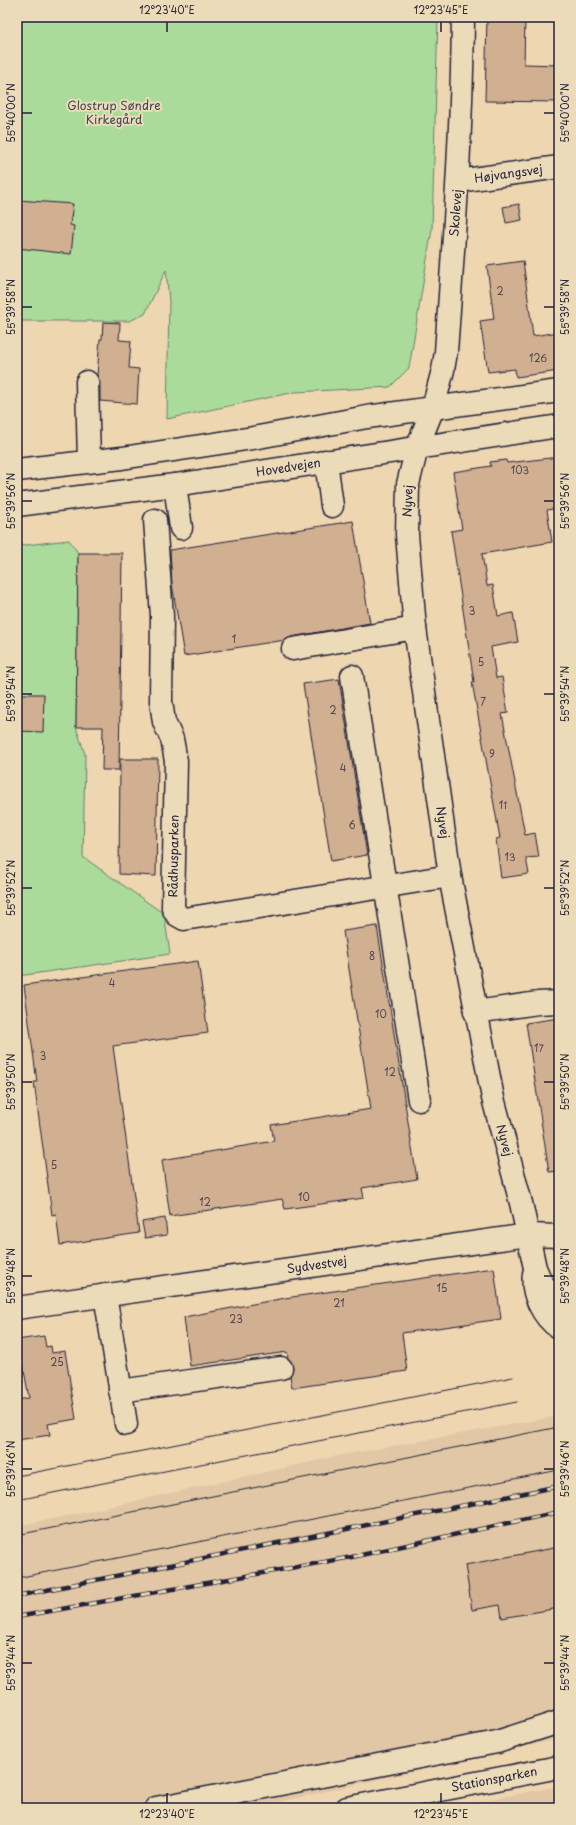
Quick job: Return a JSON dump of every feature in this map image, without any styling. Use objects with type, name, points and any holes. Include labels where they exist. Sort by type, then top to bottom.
[{"type":"street","name":"Skolevej","points":[[433,408],[444,370],[446,352],[458,181],[462,91],[463,17]]},
{"type":"street","name":"Højvangsvej","points":[[458,181],[559,166]]},
{"type":"street","points":[[87,382],[89,461]]},
{"type":"street","points":[[17,470],[253,438],[367,417],[559,391]]},
{"type":"street","name":"Nyvej","points":[[433,408],[417,448],[408,484],[406,512],[415,628],[450,876],[475,1012],[492,1098],[528,1234],[534,1268]]},
{"type":"street","name":"Hovedvejen","points":[[17,505],[175,486],[326,461],[559,426]]},
{"type":"street","points":[[326,461],[332,506]]},
{"type":"street","points":[[175,486],[181,528]]},
{"type":"street","name":"Rådhusparken","points":[[155,520],[162,616],[161,701],[164,722],[172,739],[176,761],[174,912],[179,918],[184,919],[450,876]]},
{"type":"street","points":[[293,649],[415,628]]},
{"type":"street","points":[[352,676],[419,1100]]},
{"type":"street","points":[[475,1012],[538,1003],[559,1002]]},
{"type":"street","name":"Sydvestvej","points":[[17,1308],[528,1234],[559,1223]]},
{"type":"street","name":"Sydvestvej","points":[[528,1234],[559,1236]]},
{"type":"street","points":[[534,1268],[550,1278],[559,1279]]},
{"type":"street","points":[[534,1268],[542,1284],[559,1300]]},
{"type":"street","points":[[534,1268],[533,1286],[539,1304],[548,1319],[559,1328]]},
{"type":"street","points":[[105,1295],[126,1424]]},
{"type":"street","points":[[120,1391],[281,1368]]},
{"type":"street","points":[[156,1808],[497,1742],[559,1722]]},
{"type":"street","name":"Stationsparken","points":[[347,1808],[432,1800],[559,1766]]},
{"type":"shaded area","points":[[559,1416],[559,1739],[252,1808],[17,1808],[17,1526],[337,1456]]},
{"type":"shaded area","points":[[559,1786],[559,1808],[446,1808]]},
{"type":"green space","name":"Glostrup Søndre Kirkegård","points":[[17,17],[438,17],[432,229],[409,368],[390,387],[295,392],[167,419],[169,301],[166,270],[145,314],[129,321],[17,321]]},
{"type":"green space","points":[[69,540],[78,553],[76,727],[85,754],[83,857],[164,914],[170,954],[18,976],[17,546]]},
{"type":"building","points":[[487,17],[525,17],[524,64],[559,65],[559,102],[485,101]]},
{"type":"building","points":[[17,200],[73,204],[70,225],[74,226],[71,254],[17,248]]},
{"type":"building","points":[[519,204],[522,220],[506,223],[503,207]]},
{"type":"building","points":[[523,261],[533,336],[559,332],[559,371],[516,377],[515,369],[488,372],[480,321],[494,319],[487,266]]},
{"type":"building","points":[[103,322],[120,323],[119,340],[131,341],[129,368],[139,369],[137,404],[100,401],[100,382],[97,375]]},
{"type":"building","points":[[559,457],[559,508],[547,510],[552,542],[482,554],[487,586],[493,585],[498,616],[513,613],[518,642],[491,647],[496,678],[502,677],[508,713],[502,714],[525,835],[535,833],[539,857],[526,858],[529,874],[501,878],[496,839],[500,838],[472,682],[474,682],[451,531],[462,529],[453,472],[491,466],[490,462],[506,460],[507,463]]},
{"type":"building","points":[[353,521],[370,623],[291,637],[285,640],[184,656],[172,584],[170,550]]},
{"type":"building","points":[[78,553],[122,553],[119,770],[102,770],[103,727],[76,727]]},
{"type":"building","points":[[339,679],[367,855],[331,861],[303,684]]},
{"type":"building","points":[[17,694],[44,694],[43,732],[17,731]]},
{"type":"building","points":[[120,759],[158,759],[156,876],[119,874]]},
{"type":"building","points":[[377,926],[417,1179],[362,1188],[364,1198],[285,1209],[282,1199],[170,1216],[162,1160],[274,1141],[271,1125],[371,1109],[343,931]]},
{"type":"building","points":[[198,961],[208,1033],[113,1046],[139,1233],[60,1245],[56,1214],[52,1215],[34,1082],[37,1082],[24,985]]},
{"type":"building","points":[[559,1018],[559,1171],[549,1172],[526,1023]]},
{"type":"building","points":[[165,1218],[167,1235],[145,1238],[142,1222]]},
{"type":"building","points":[[494,1268],[501,1319],[402,1333],[407,1371],[292,1388],[290,1376],[293,1367],[288,1358],[287,1352],[190,1366],[184,1317],[285,1298]]},
{"type":"building","points":[[44,1336],[46,1347],[51,1346],[52,1353],[65,1351],[76,1419],[48,1424],[50,1435],[17,1440],[17,1400],[29,1398],[23,1365],[17,1366],[17,1340]]},
{"type":"building","points":[[559,1547],[559,1608],[502,1618],[500,1605],[472,1610],[465,1565]]},
{"type":"tram line","points":[[17,1476],[513,1377]]},
{"type":"tram line","points":[[17,1500],[517,1402]]},
{"type":"tram line","points":[[17,1535],[559,1427]]},
{"type":"tram line","points":[[17,1578],[559,1470]]},
{"type":"railway","points":[[17,1596],[559,1486]]},
{"type":"railway","points":[[17,1617],[352,1557],[559,1512]]}]
